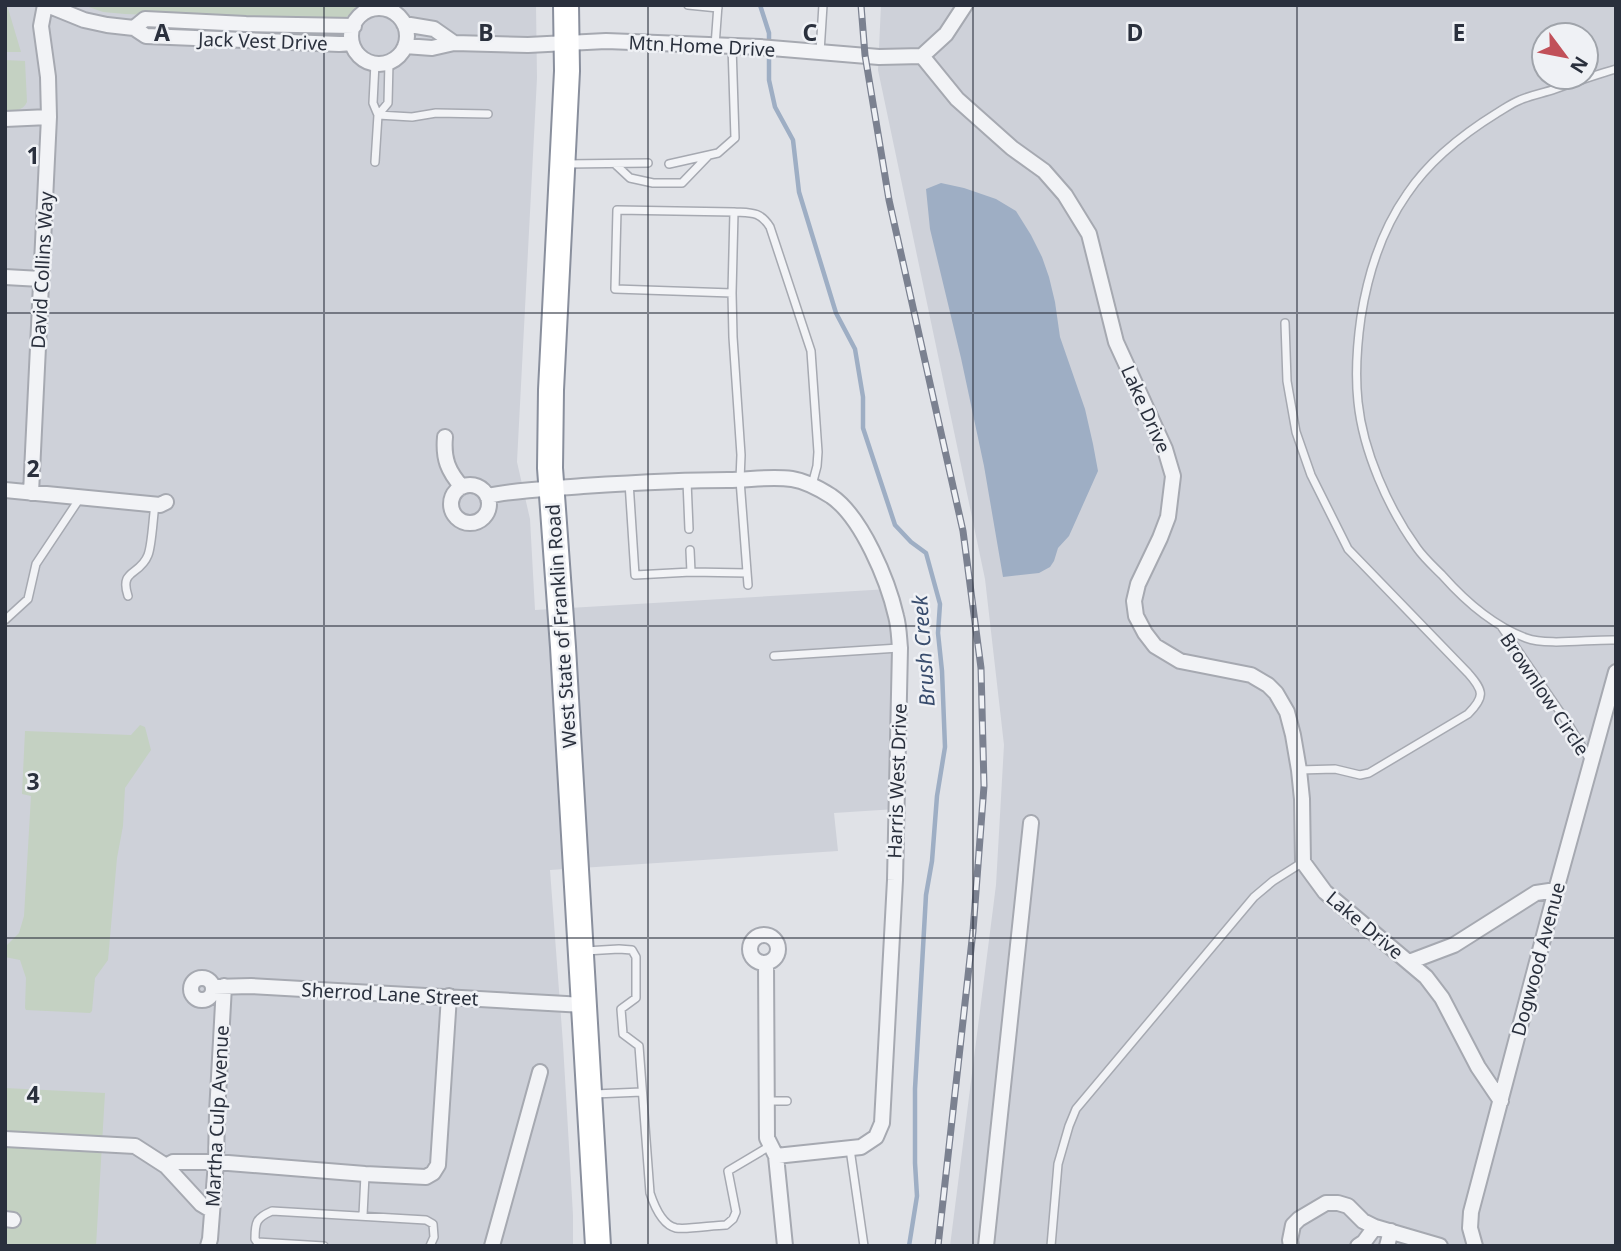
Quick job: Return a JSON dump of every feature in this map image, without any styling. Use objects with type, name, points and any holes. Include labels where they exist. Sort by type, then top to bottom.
[{"type":"highway","name":"West State of Franklin Road","points":[[566,5],[567,71],[551,390],[550,468],[562,620],[597,1246]]},
{"type":"street","name":"Jack Vest Drive","points":[[46,5],[84,20],[134,28],[146,36],[352,43]]},
{"type":"street","name":"David Collins Way","points":[[31,493],[49,117],[48,77],[41,26],[46,5]]},
{"type":"street","points":[[922,56],[946,34],[965,5]]},
{"type":"street","points":[[389,8],[404,24],[407,38],[401,54],[394,60],[382,62],[362,58],[352,43],[355,22],[364,9],[389,8]]},
{"type":"street","name":"Jack Vest Drive","points":[[134,28],[145,19],[354,26]]},
{"type":"street","points":[[404,24],[434,29],[454,43]]},
{"type":"street","name":"Mtn Home Drive","points":[[566,43],[606,41],[760,47],[879,57],[922,56]]},
{"type":"street","points":[[405,46],[432,48],[454,43],[566,43]]},
{"type":"street","name":"Lake Drive","points":[[922,56],[957,99],[1012,148],[1044,171],[1065,195],[1089,234],[1116,342],[1165,449],[1173,476],[1168,517],[1138,584],[1134,601],[1136,617],[1154,646],[1180,661],[1251,675],[1276,693],[1287,712],[1299,771],[1303,862],[1325,892],[1426,977],[1443,998],[1478,1067],[1501,1101]]},
{"type":"street","points":[[5,119],[49,117]]},
{"type":"street","points":[[5,277],[41,279]]},
{"type":"street","points":[[445,437],[448,469],[463,487]]},
{"type":"street","name":"Harris West Drive","points":[[488,496],[524,490],[629,482],[795,479],[833,498],[847,510],[874,556],[897,619],[900,648],[895,880],[882,1123],[876,1137],[861,1147],[773,1151]]},
{"type":"street","points":[[474,485],[488,496],[485,515],[475,522],[463,522],[457,518],[451,507],[453,495],[463,487],[474,485]]},
{"type":"street","points":[[5,490],[160,503]]},
{"type":"street","name":"Dogwood Avenue","points":[[1475,1246],[1469,1228],[1471,1212],[1616,672]]},
{"type":"street","points":[[986,1246],[1031,823]]},
{"type":"street","points":[[1409,962],[1454,945],[1536,894],[1556,890]]},
{"type":"street","points":[[766,963],[767,1138],[773,1151],[785,1246]]},
{"type":"street","name":"Sherrod Lane Street","points":[[213,983],[584,1005]]},
{"type":"street","name":"Martha Culp Avenue","points":[[208,1246],[216,1162],[217,1113],[213,983]]},
{"type":"street","points":[[166,1166],[173,1162],[216,1162],[365,1174],[426,1177],[433,1173],[438,1165],[449,996]]},
{"type":"street","points":[[492,1246],[540,1072]]},
{"type":"street","points":[[5,1139],[135,1146],[166,1166],[211,1210]]},
{"type":"street","points":[[1291,1246],[1293,1226],[1299,1219],[1326,1203],[1338,1203],[1348,1206],[1363,1222],[1440,1246]]},
{"type":"street","points":[[1358,1246],[1376,1227]]},
{"type":"street","points":[[1387,1246],[1391,1231]]},
{"type":"lane","points":[[688,5],[718,6],[715,46]]},
{"type":"lane","points":[[820,52],[823,5]]},
{"type":"lane","points":[[669,164],[719,153],[735,138],[732,46]]},
{"type":"lane","points":[[375,162],[378,115],[373,103],[382,62]]},
{"type":"lane","points":[[378,115],[388,103],[382,62]]},
{"type":"lane","name":"Brownlow Circle","points":[[1616,69],[1518,100],[1457,140],[1431,164],[1407,193],[1383,235],[1365,288],[1358,337],[1357,373],[1358,403],[1367,447],[1381,483],[1398,518],[1418,549],[1449,584],[1500,626],[1528,639],[1553,642],[1616,640]]},
{"type":"lane","points":[[378,115],[412,117],[436,113],[488,114]]},
{"type":"lane","points":[[615,164],[630,178],[653,183],[682,183],[709,155]]},
{"type":"lane","points":[[562,164],[648,163]]},
{"type":"lane","points":[[732,293],[615,289],[617,210],[734,212],[757,214],[766,219],[811,351],[818,452],[811,486]]},
{"type":"lane","points":[[734,212],[733,337],[748,585]]},
{"type":"lane","points":[[1285,323],[1287,381],[1296,432],[1311,475],[1348,549],[1468,673],[1480,689],[1481,696],[1479,704],[1468,714],[1369,773],[1360,775],[1335,769],[1299,771]]},
{"type":"lane","points":[[687,480],[690,529]]},
{"type":"lane","points":[[629,482],[635,575],[747,573]]},
{"type":"lane","points":[[5,620],[28,598],[36,564],[80,498]]},
{"type":"lane","points":[[128,596],[125,586],[127,577],[140,567],[149,555],[160,503]]},
{"type":"lane","points":[[690,551],[691,572]]},
{"type":"lane","name":"Brownlow Circle","points":[[1500,626],[1569,725],[1591,762]]},
{"type":"lane","points":[[774,656],[900,648]]},
{"type":"lane","points":[[1051,1246],[1058,1164],[1076,1109],[1254,897],[1303,862]]},
{"type":"lane","points":[[581,952],[632,950],[636,957],[636,998],[621,1009],[623,1034],[639,1046],[650,1193],[655,1208],[667,1223],[674,1228],[726,1224],[733,1219],[736,1212],[728,1171],[773,1151]]},
{"type":"lane","points":[[589,1094],[642,1092]]},
{"type":"lane","points":[[767,1101],[787,1101]]},
{"type":"lane","points":[[850,1149],[864,1246]]},
{"type":"lane","points":[[363,1215],[365,1174]]},
{"type":"lane","points":[[324,1246],[255,1244],[255,1224],[261,1216],[272,1211],[426,1220],[433,1224],[434,1237],[430,1246]]},
{"type":"shaded area","points":[[5,5],[536,5],[537,78],[517,462],[530,519],[535,610],[889,589],[897,619],[896,809],[834,813],[838,851],[550,870],[563,1044],[573,1246],[5,1246]]},
{"type":"shaded area","points":[[881,5],[1616,5],[1616,1246],[950,1246],[996,885],[1004,745],[985,579],[878,70]]},
{"type":"green space","points":[[7,5],[21,52],[5,52]]},
{"type":"green space","points":[[83,5],[357,5],[347,16],[334,22],[125,14],[103,12]]},
{"type":"green space","points":[[5,60],[25,61],[27,102],[18,110],[5,111]]},
{"type":"green space","points":[[140,725],[145,727],[151,750],[125,788],[108,960],[95,978],[92,1011],[26,1010],[26,978],[20,960],[5,957],[5,947],[19,933],[24,916],[31,796],[22,794],[25,731],[131,735]]},
{"type":"green space","points":[[5,1088],[105,1093],[96,1246],[5,1246]]},
{"type":"water","points":[[941,183],[996,199],[1016,211],[1042,257],[1049,277],[1060,337],[1085,409],[1098,471],[1069,536],[1058,548],[1050,567],[1039,573],[1003,577],[984,466],[930,229],[926,189]]},
{"type":"waterway","name":"Brush Creek","points":[[760,5],[769,33],[769,80],[775,107],[793,140],[799,192],[836,313],[855,349],[863,397],[863,428],[895,525],[926,553],[940,604],[938,633],[945,747],[926,895],[915,1089],[917,1196],[909,1246]]},
{"type":"railway","points":[[861,5],[865,55],[889,200],[963,531],[981,668],[984,786],[973,931],[938,1246]]}]
